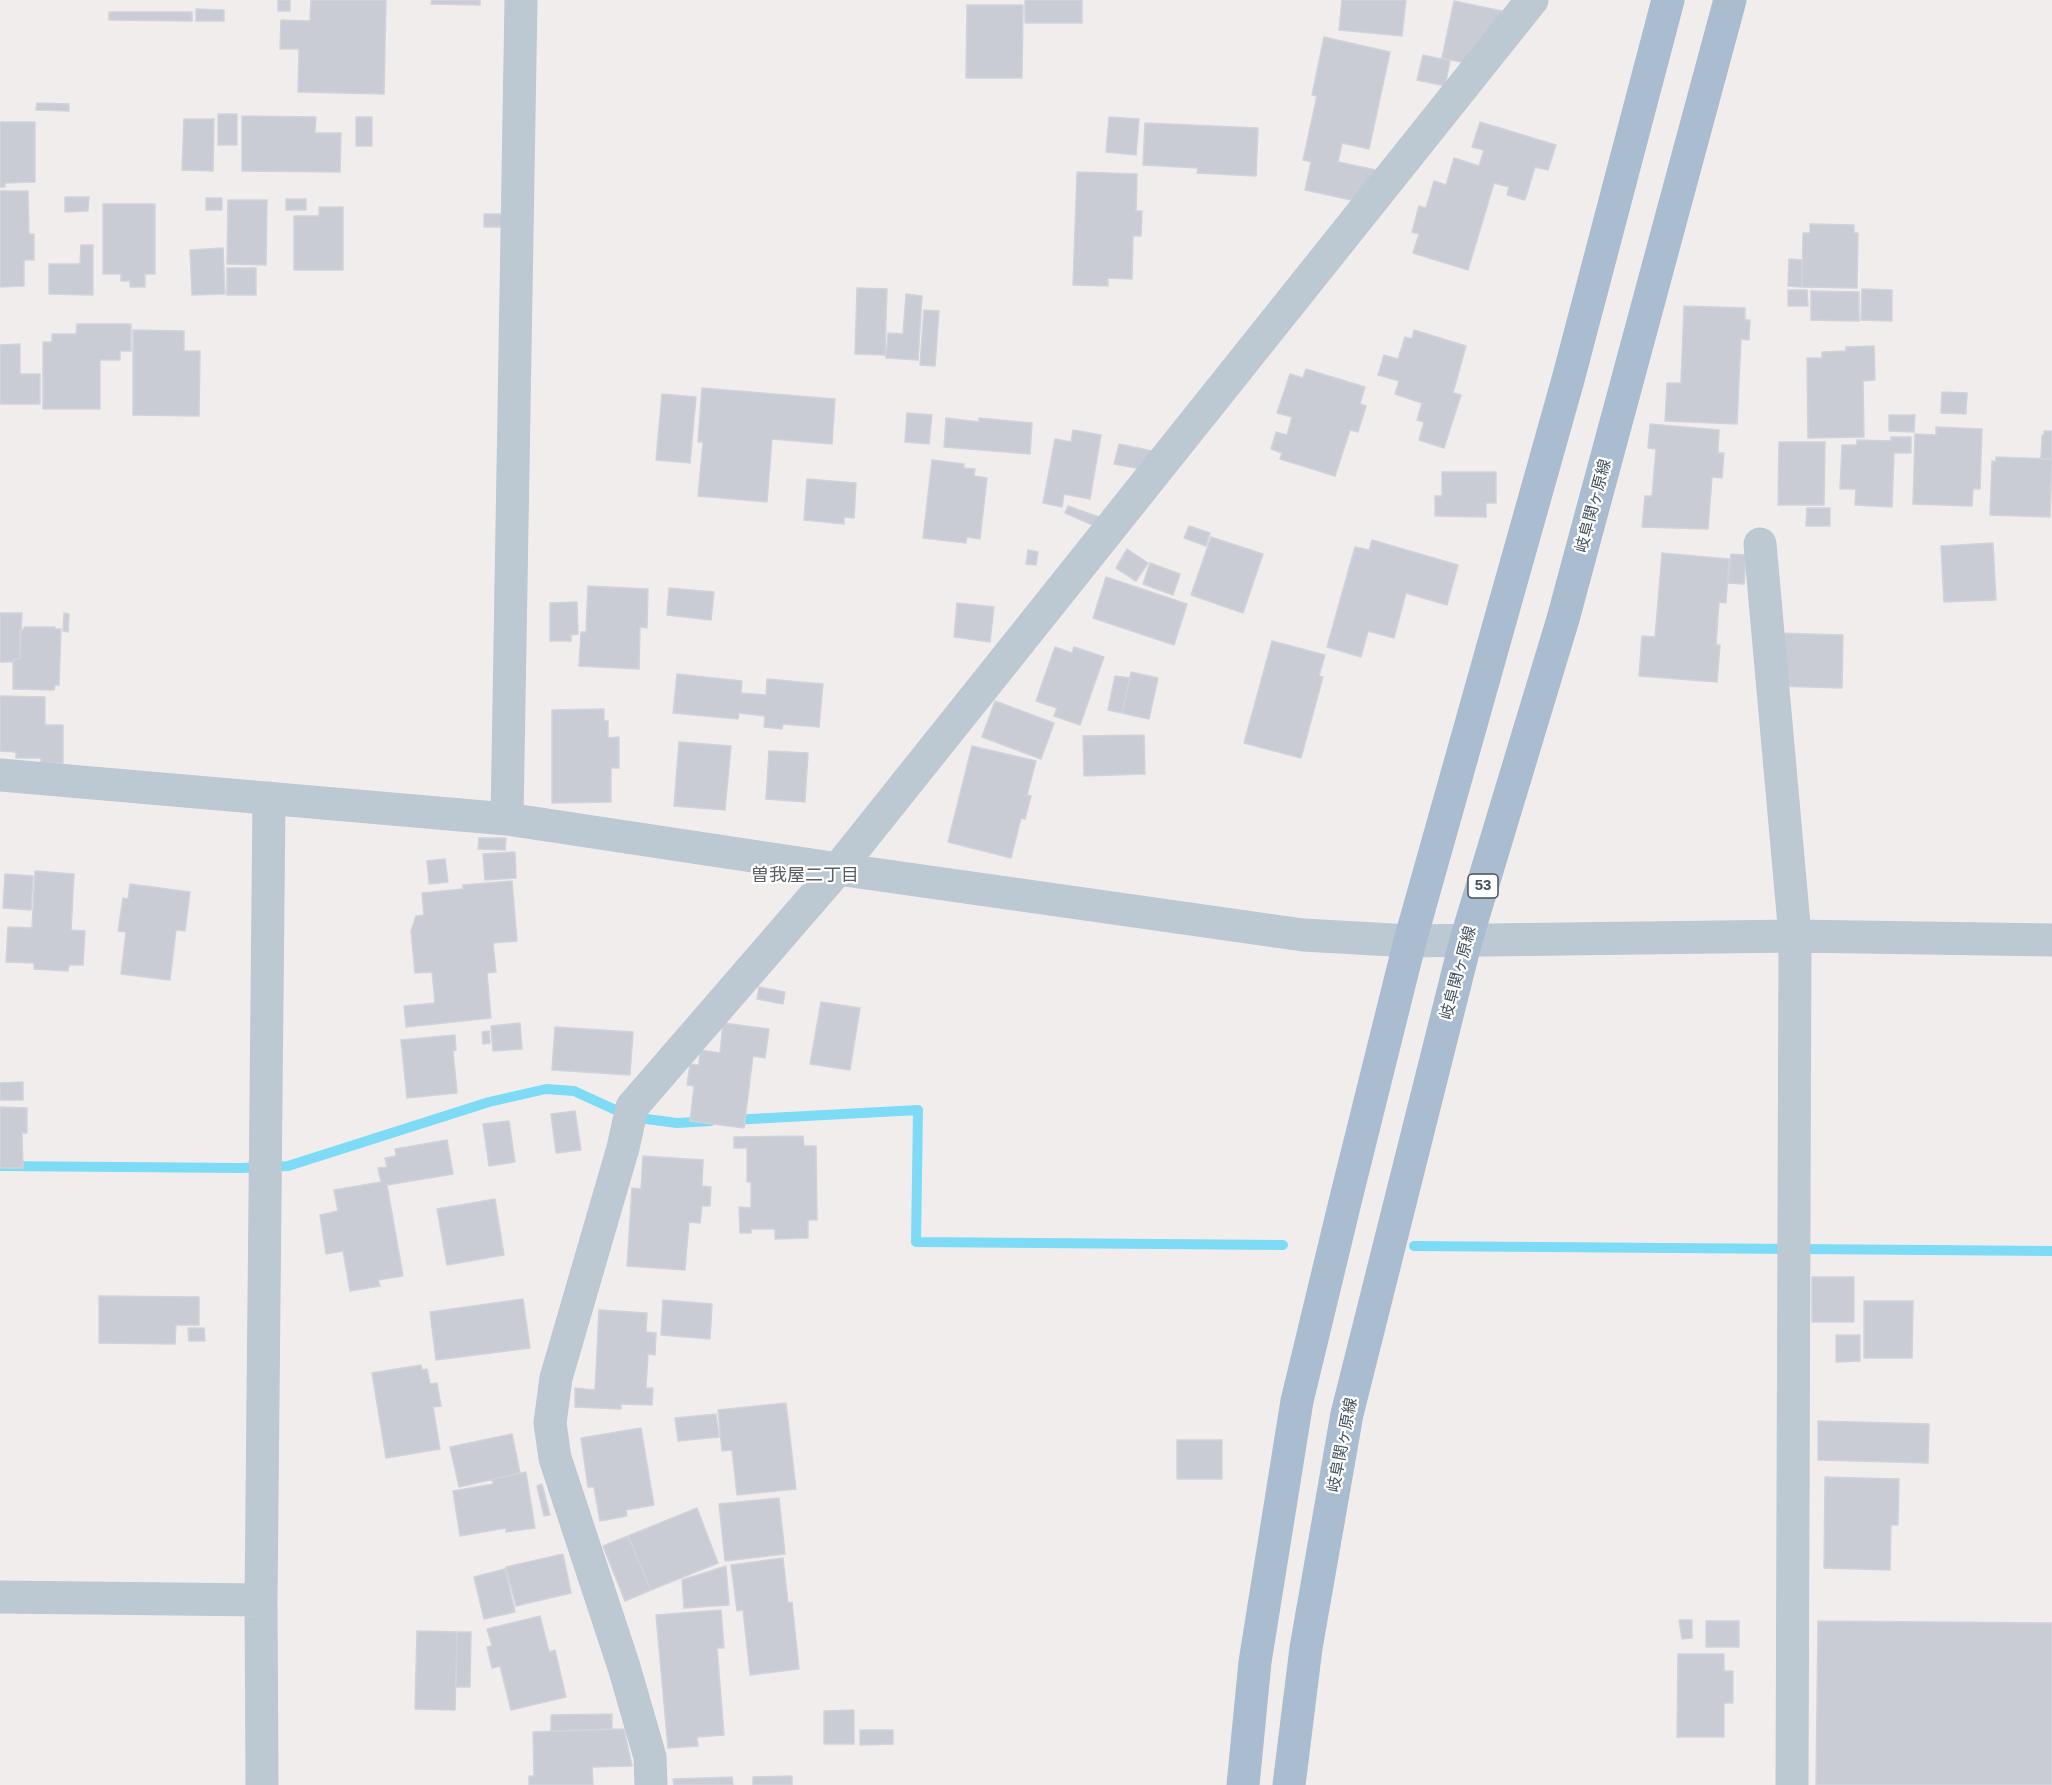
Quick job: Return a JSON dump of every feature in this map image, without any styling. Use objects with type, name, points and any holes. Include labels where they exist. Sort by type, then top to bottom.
[{"type":"main road","points":[[1243,1785],[1255,1662],[1297,1401],[1348,1186],[1410,941],[1566,387],[1668,0]]},
{"type":"main road","name":"岐阜関ヶ原線","points":[[1289,1785],[1306,1648],[1347,1414],[1467,940],[1563,619],[1730,0]]},
{"type":"street","points":[[507,819],[521,0]]},
{"type":"street","points":[[651,1785],[650,1757],[624,1666],[555,1458],[550,1423],[556,1378],[623,1148],[632,1107],[838,869],[1532,0]]},
{"type":"street","points":[[1760,544],[1796,936],[1792,1785]]},
{"type":"street","points":[[0,775],[507,819],[1303,935],[1410,941],[1796,936],[2052,940]]},
{"type":"street","points":[[262,1785],[261,1600],[268,798]]},
{"type":"street","points":[[0,1598],[261,1600]]},
{"type":"building","points":[[278,0],[290,0],[290,11],[278,11]]},
{"type":"building","points":[[311,0],[386,0],[384,94],[298,92],[299,49],[280,49],[281,20],[310,21]]},
{"type":"building","points":[[432,0],[480,0],[480,5],[431,4]]},
{"type":"building","points":[[1025,0],[1082,0],[1082,23],[1025,23]]},
{"type":"building","points":[[1342,0],[1406,0],[1402,36],[1339,30]]},
{"type":"building","points":[[1454,1],[1502,11],[1494,45],[1476,65],[1442,58]]},
{"type":"building","points":[[967,5],[1023,5],[1022,78],[966,78]]},
{"type":"building","points":[[196,9],[224,10],[224,21],[196,21]]},
{"type":"building","points":[[109,12],[192,12],[192,21],[109,20]]},
{"type":"building","points":[[1324,37],[1390,52],[1369,149],[1342,143],[1338,162],[1376,170],[1370,204],[1305,190],[1311,162],[1303,160],[1317,96],[1312,95]]},
{"type":"building","points":[[1423,55],[1450,61],[1445,86],[1417,80]]},
{"type":"building","points":[[37,103],[69,104],[69,111],[36,110]]},
{"type":"building","points":[[218,114],[237,114],[237,145],[218,145]]},
{"type":"building","points":[[242,116],[316,117],[315,133],[341,133],[340,172],[242,171]]},
{"type":"building","points":[[356,117],[372,117],[372,146],[356,146]]},
{"type":"building","points":[[1109,117],[1139,119],[1136,155],[1106,152]]},
{"type":"building","points":[[184,119],[214,119],[213,171],[182,170]]},
{"type":"building","points":[[0,122],[35,122],[35,182],[5,183],[5,187],[0,187]]},
{"type":"building","points":[[1480,122],[1556,145],[1548,170],[1535,167],[1525,200],[1507,195],[1509,187],[1494,183],[1468,270],[1413,253],[1419,234],[1412,232],[1419,206],[1426,208],[1434,181],[1446,185],[1454,158],[1479,166],[1484,150],[1472,147]]},
{"type":"building","points":[[1145,123],[1258,128],[1256,176],[1197,173],[1198,168],[1143,165]]},
{"type":"building","points":[[1077,172],[1137,174],[1136,211],[1142,211],[1141,236],[1133,236],[1132,279],[1108,278],[1108,286],[1073,285]]},
{"type":"building","points":[[0,191],[28,191],[29,234],[34,234],[34,260],[24,260],[24,286],[0,287]]},
{"type":"building","points":[[65,197],[89,197],[88,211],[65,212]]},
{"type":"building","points":[[206,198],[222,198],[222,210],[206,210]]},
{"type":"building","points":[[286,199],[306,199],[306,210],[286,210]]},
{"type":"building","points":[[228,200],[267,200],[266,265],[227,264]]},
{"type":"building","points":[[103,204],[155,204],[155,274],[145,274],[145,287],[130,287],[130,281],[121,281],[121,274],[103,274]]},
{"type":"building","points":[[319,207],[343,207],[343,270],[294,270],[294,216],[319,216]]},
{"type":"building","points":[[484,214],[512,214],[512,227],[484,227]]},
{"type":"building","points":[[1810,224],[1854,225],[1854,233],[1858,233],[1857,288],[1802,287],[1803,233],[1810,233]]},
{"type":"building","points":[[81,245],[93,245],[93,295],[49,294],[49,264],[80,264]]},
{"type":"building","points":[[223,248],[225,294],[192,295],[190,250]]},
{"type":"building","points":[[1789,259],[1802,260],[1802,287],[1788,286]]},
{"type":"building","points":[[227,268],[256,268],[256,295],[227,295]]},
{"type":"building","points":[[857,288],[887,289],[885,355],[855,354]]},
{"type":"building","points":[[1862,289],[1892,290],[1892,321],[1861,320]]},
{"type":"building","points":[[1788,290],[1807,290],[1808,306],[1788,306]]},
{"type":"building","points":[[1811,291],[1859,292],[1859,321],[1811,320]]},
{"type":"building","points":[[906,294],[922,296],[918,360],[886,358],[888,333],[903,334]]},
{"type":"building","points":[[1684,306],[1745,308],[1745,320],[1750,320],[1749,340],[1741,339],[1737,424],[1665,421],[1667,383],[1681,383]]},
{"type":"building","points":[[924,310],[939,311],[935,366],[920,365]]},
{"type":"building","points":[[77,324],[131,324],[131,351],[120,351],[120,360],[100,360],[100,409],[43,409],[43,342],[52,342],[52,334],[76,334]]},
{"type":"building","points":[[133,330],[184,331],[184,351],[200,351],[199,416],[133,415]]},
{"type":"building","points":[[1414,330],[1466,346],[1453,393],[1461,395],[1444,448],[1419,440],[1424,422],[1417,420],[1422,403],[1395,394],[1399,381],[1378,375],[1384,355],[1398,359],[1405,337],[1412,339]]},
{"type":"building","points":[[20,344],[20,374],[40,374],[40,404],[0,404],[0,345]]},
{"type":"building","points":[[1874,346],[1875,380],[1863,381],[1864,437],[1808,438],[1807,358],[1822,358],[1822,352],[1846,351],[1846,347]]},
{"type":"building","points":[[1306,369],[1365,387],[1360,404],[1366,406],[1358,432],[1350,430],[1335,476],[1280,459],[1282,453],[1271,449],[1276,432],[1287,435],[1292,417],[1277,413],[1290,374],[1303,378]]},
{"type":"building","points":[[702,388],[835,399],[832,444],[772,439],[767,502],[698,496],[703,442],[698,442]]},
{"type":"building","points":[[1942,392],[1967,393],[1966,414],[1941,413]]},
{"type":"building","points":[[662,394],[696,397],[690,463],[656,460]]},
{"type":"building","points":[[907,413],[932,415],[929,444],[905,442]]},
{"type":"building","points":[[1889,415],[1915,415],[1914,432],[1889,431]]},
{"type":"building","points":[[946,418],[979,422],[979,418],[1032,423],[1030,454],[944,447]]},
{"type":"building","points":[[1650,424],[1719,430],[1718,453],[1724,453],[1722,478],[1712,477],[1708,529],[1642,527],[1645,496],[1652,496],[1656,449],[1648,448]]},
{"type":"building","points":[[1936,427],[1982,429],[1980,489],[1973,489],[1972,506],[1913,504],[1915,434],[1936,435]]},
{"type":"building","points":[[1073,430],[1101,435],[1090,499],[1064,494],[1062,507],[1043,503],[1055,439],[1071,442]]},
{"type":"building","points":[[2044,431],[2052,431],[2052,459],[2041,459]]},
{"type":"building","points":[[1891,437],[1911,437],[1911,453],[1894,453],[1892,507],[1855,505],[1856,489],[1840,489],[1842,445],[1857,445],[1857,440],[1891,441]]},
{"type":"building","points":[[1779,442],[1825,442],[1824,505],[1778,505]]},
{"type":"building","points":[[1119,444],[1162,453],[1157,472],[1114,464]]},
{"type":"building","points":[[1996,457],[2052,459],[2050,517],[1990,515],[1992,461],[1996,462]]},
{"type":"building","points":[[932,460],[964,464],[964,468],[975,469],[974,476],[987,478],[980,539],[967,537],[966,543],[923,538]]},
{"type":"building","points":[[1442,472],[1496,472],[1496,503],[1486,503],[1486,517],[1435,516],[1435,496],[1442,496]]},
{"type":"building","points":[[807,479],[856,483],[854,518],[844,517],[844,524],[804,520]]},
{"type":"building","points":[[1068,506],[1099,517],[1095,526],[1065,513]]},
{"type":"building","points":[[1807,508],[1830,508],[1830,526],[1806,526]]},
{"type":"building","points":[[1189,526],[1210,533],[1206,546],[1184,538]]},
{"type":"building","points":[[1211,537],[1263,554],[1243,613],[1191,595]]},
{"type":"building","points":[[1372,540],[1458,565],[1447,605],[1406,593],[1394,638],[1368,631],[1361,657],[1327,647],[1355,547],[1369,550]]},
{"type":"building","points":[[1993,543],[1996,600],[1944,602],[1941,546]]},
{"type":"building","points":[[1127,549],[1148,563],[1136,581],[1116,568]]},
{"type":"building","points":[[1028,550],[1038,552],[1036,565],[1026,564]]},
{"type":"building","points":[[1662,553],[1729,559],[1726,603],[1719,602],[1716,645],[1720,645],[1717,682],[1639,676],[1642,636],[1655,637]]},
{"type":"building","points":[[1731,554],[1746,555],[1744,584],[1728,583]]},
{"type":"building","points":[[1150,563],[1180,574],[1173,595],[1143,584]]},
{"type":"building","points":[[1106,577],[1187,604],[1174,645],[1093,618]]},
{"type":"building","points":[[588,586],[648,589],[647,628],[640,627],[639,669],[579,666],[581,632],[586,632]]},
{"type":"building","points":[[669,588],[714,592],[711,620],[667,615]]},
{"type":"building","points":[[577,602],[578,634],[571,635],[571,641],[550,641],[550,603]]},
{"type":"building","points":[[957,603],[994,607],[990,642],[954,637]]},
{"type":"building","points":[[0,613],[22,613],[20,659],[14,659],[13,662],[0,662]]},
{"type":"building","points":[[64,613],[69,614],[68,632],[63,631]]},
{"type":"building","points":[[24,627],[61,629],[59,685],[55,685],[54,690],[13,689],[13,662],[14,659],[20,659],[20,630],[24,630]]},
{"type":"building","points":[[1777,633],[1843,635],[1842,688],[1776,686]]},
{"type":"building","points":[[1272,641],[1325,655],[1319,676],[1323,677],[1301,758],[1244,743]]},
{"type":"building","points":[[1055,647],[1072,653],[1074,647],[1104,657],[1080,725],[1054,716],[1057,708],[1036,701]]},
{"type":"building","points":[[1131,672],[1158,678],[1149,719],[1122,713]]},
{"type":"building","points":[[677,674],[742,681],[741,693],[766,695],[767,679],[823,684],[819,727],[783,724],[782,729],[764,727],[765,716],[739,713],[738,719],[673,713]]},
{"type":"building","points":[[1115,676],[1130,678],[1122,713],[1108,710]]},
{"type":"building","points":[[0,696],[45,697],[45,725],[63,725],[63,763],[41,763],[41,758],[16,758],[16,752],[0,751]]},
{"type":"building","points":[[995,701],[1054,723],[1041,759],[982,737]]},
{"type":"building","points":[[604,709],[604,721],[608,721],[608,738],[619,737],[619,768],[611,768],[611,802],[552,803],[552,710]]},
{"type":"building","points":[[1144,735],[1145,774],[1084,776],[1083,736]]},
{"type":"building","points":[[679,742],[731,746],[725,810],[674,806]]},
{"type":"building","points":[[972,746],[1036,761],[1027,795],[1031,796],[1025,819],[1021,818],[1011,858],[948,842]]},
{"type":"building","points":[[769,751],[808,753],[805,802],[766,799]]},
{"type":"building","points":[[479,838],[506,838],[505,850],[478,849]]},
{"type":"building","points":[[515,852],[516,878],[485,880],[483,854]]},
{"type":"building","points":[[445,859],[448,882],[429,884],[427,861]]},
{"type":"building","points":[[35,871],[74,874],[71,930],[85,931],[83,965],[69,965],[68,971],[34,969],[34,963],[6,962],[8,927],[32,928]]},
{"type":"building","points":[[5,874],[33,876],[31,910],[3,908]]},
{"type":"building","points":[[512,881],[517,941],[493,943],[496,972],[487,973],[491,1018],[406,1027],[404,1006],[435,1003],[432,972],[415,973],[411,931],[416,916],[424,915],[422,893],[463,889],[463,885]]},
{"type":"building","points":[[130,884],[190,892],[185,931],[176,930],[170,980],[121,974],[126,932],[118,931],[123,898],[128,899]]},
{"type":"building","points":[[759,987],[785,992],[783,1004],[757,999]]},
{"type":"building","points":[[821,1002],[860,1008],[850,1070],[810,1064]]},
{"type":"building","points":[[520,1023],[522,1049],[493,1051],[491,1026]]},
{"type":"building","points":[[723,1023],[769,1029],[765,1058],[753,1056],[744,1128],[690,1121],[694,1086],[687,1085],[690,1064],[699,1065],[700,1050],[720,1053]]},
{"type":"building","points":[[555,1027],[633,1032],[630,1075],[552,1070]]},
{"type":"building","points":[[489,1031],[490,1043],[483,1044],[482,1032]]},
{"type":"building","points":[[455,1035],[456,1050],[453,1051],[457,1093],[407,1098],[401,1040]]},
{"type":"building","points":[[23,1082],[23,1100],[0,1100],[0,1083]]},
{"type":"building","points":[[0,1107],[27,1108],[27,1133],[22,1133],[23,1168],[0,1168]]},
{"type":"building","points":[[575,1111],[581,1150],[556,1153],[551,1114]]},
{"type":"building","points":[[509,1121],[515,1162],[489,1166],[483,1124]]},
{"type":"building","points":[[803,1136],[804,1146],[816,1146],[817,1220],[808,1220],[808,1238],[775,1239],[775,1229],[751,1229],[751,1233],[740,1233],[739,1207],[751,1208],[751,1182],[747,1182],[747,1148],[734,1148],[734,1137]]},
{"type":"building","points":[[447,1140],[453,1174],[387,1185],[403,1276],[378,1280],[380,1286],[350,1291],[343,1251],[326,1254],[320,1215],[338,1211],[334,1190],[381,1182],[378,1168],[387,1167],[385,1158],[396,1156],[395,1149]]},
{"type":"building","points":[[643,1156],[703,1160],[702,1186],[711,1187],[710,1206],[702,1206],[700,1223],[689,1222],[685,1270],[627,1266],[632,1188],[641,1189]]},
{"type":"building","points":[[495,1199],[504,1255],[447,1265],[437,1209]]},
{"type":"building","points":[[1812,1277],[1854,1277],[1854,1322],[1812,1322]]},
{"type":"building","points":[[99,1296],[199,1297],[199,1325],[176,1325],[175,1344],[99,1343]]},
{"type":"building","points":[[523,1299],[530,1348],[436,1360],[430,1312]]},
{"type":"building","points":[[663,1300],[712,1304],[710,1339],[661,1335]]},
{"type":"building","points":[[1864,1301],[1913,1301],[1912,1358],[1864,1358]]},
{"type":"building","points":[[599,1310],[647,1313],[646,1332],[656,1333],[655,1355],[648,1354],[646,1388],[653,1388],[652,1405],[621,1404],[621,1409],[575,1407],[575,1388],[595,1390]]},
{"type":"building","points":[[188,1328],[204,1328],[205,1341],[189,1341]]},
{"type":"building","points":[[1836,1335],[1860,1335],[1860,1361],[1836,1362]]},
{"type":"building","points":[[421,1365],[422,1370],[427,1369],[430,1384],[437,1383],[441,1406],[433,1407],[440,1449],[386,1458],[372,1373]]},
{"type":"building","points":[[786,1403],[796,1489],[737,1495],[732,1450],[722,1451],[718,1410]]},
{"type":"building","points":[[716,1414],[719,1437],[678,1441],[675,1418]]},
{"type":"building","points":[[1818,1421],[1929,1424],[1928,1463],[1818,1460]]},
{"type":"building","points":[[641,1428],[654,1505],[626,1510],[627,1516],[600,1521],[594,1487],[588,1487],[581,1438]]},
{"type":"building","points":[[512,1434],[520,1473],[459,1487],[450,1447]]},
{"type":"building","points":[[1177,1440],[1222,1440],[1222,1479],[1177,1479]]},
{"type":"building","points":[[526,1472],[535,1528],[506,1532],[506,1528],[460,1536],[453,1491],[493,1484],[493,1479]]},
{"type":"building","points":[[1825,1477],[1899,1479],[1898,1525],[1891,1525],[1890,1570],[1824,1568]]},
{"type":"building","points":[[542,1484],[550,1515],[544,1516],[537,1486]]},
{"type":"building","points":[[779,1498],[785,1554],[725,1561],[719,1504]]},
{"type":"building","points":[[697,1508],[718,1563],[651,1590],[628,1536]]},
{"type":"building","points":[[628,1536],[651,1590],[625,1601],[603,1546]]},
{"type":"building","points":[[563,1554],[571,1593],[516,1606],[506,1567]]},
{"type":"building","points":[[783,1558],[788,1603],[792,1602],[799,1669],[750,1675],[743,1610],[737,1611],[731,1565]]},
{"type":"building","points":[[726,1566],[729,1605],[684,1608],[682,1580]]},
{"type":"building","points":[[505,1569],[515,1612],[484,1619],[474,1577]]},
{"type":"building","points":[[721,1610],[724,1648],[717,1648],[724,1735],[697,1737],[698,1746],[668,1748],[656,1615]]},
{"type":"building","points":[[540,1616],[549,1652],[555,1650],[566,1697],[511,1710],[500,1666],[492,1668],[487,1647],[492,1646],[487,1629]]},
{"type":"building","points":[[1679,1620],[1692,1620],[1692,1638],[1682,1639]]},
{"type":"building","points":[[1706,1621],[1739,1621],[1739,1647],[1706,1647]]},
{"type":"building","points":[[1818,1621],[2052,1623],[2052,1785],[1816,1785]]},
{"type":"building","points":[[417,1631],[457,1632],[455,1710],[415,1709]]},
{"type":"building","points":[[457,1632],[471,1632],[470,1687],[456,1687]]},
{"type":"building","points":[[1678,1654],[1724,1654],[1724,1671],[1733,1671],[1733,1703],[1724,1703],[1724,1737],[1677,1737]]},
{"type":"building","points":[[854,1710],[854,1744],[824,1744],[824,1711]]},
{"type":"building","points":[[612,1714],[612,1729],[551,1731],[551,1715]]},
{"type":"building","points":[[624,1729],[632,1766],[592,1767],[593,1785],[529,1785],[529,1776],[534,1776],[533,1732]]},
{"type":"building","points":[[860,1730],[893,1730],[893,1744],[860,1745]]},
{"type":"building","points":[[792,1776],[792,1785],[753,1785],[753,1777]]},
{"type":"building","points":[[732,1777],[733,1785],[674,1785],[673,1779]]},
{"type":"waterway","points":[[0,1166],[240,1168],[288,1166],[489,1102],[546,1089],[574,1091],[631,1117],[677,1123],[711,1121]]},
{"type":"waterway","points":[[732,1120],[918,1110],[916,1242],[1283,1245]]},
{"type":"waterway","points":[[1414,1246],[2052,1251]]},
{"type":"district","name":"曽我屋二丁目","points":[[805,876]]}]
